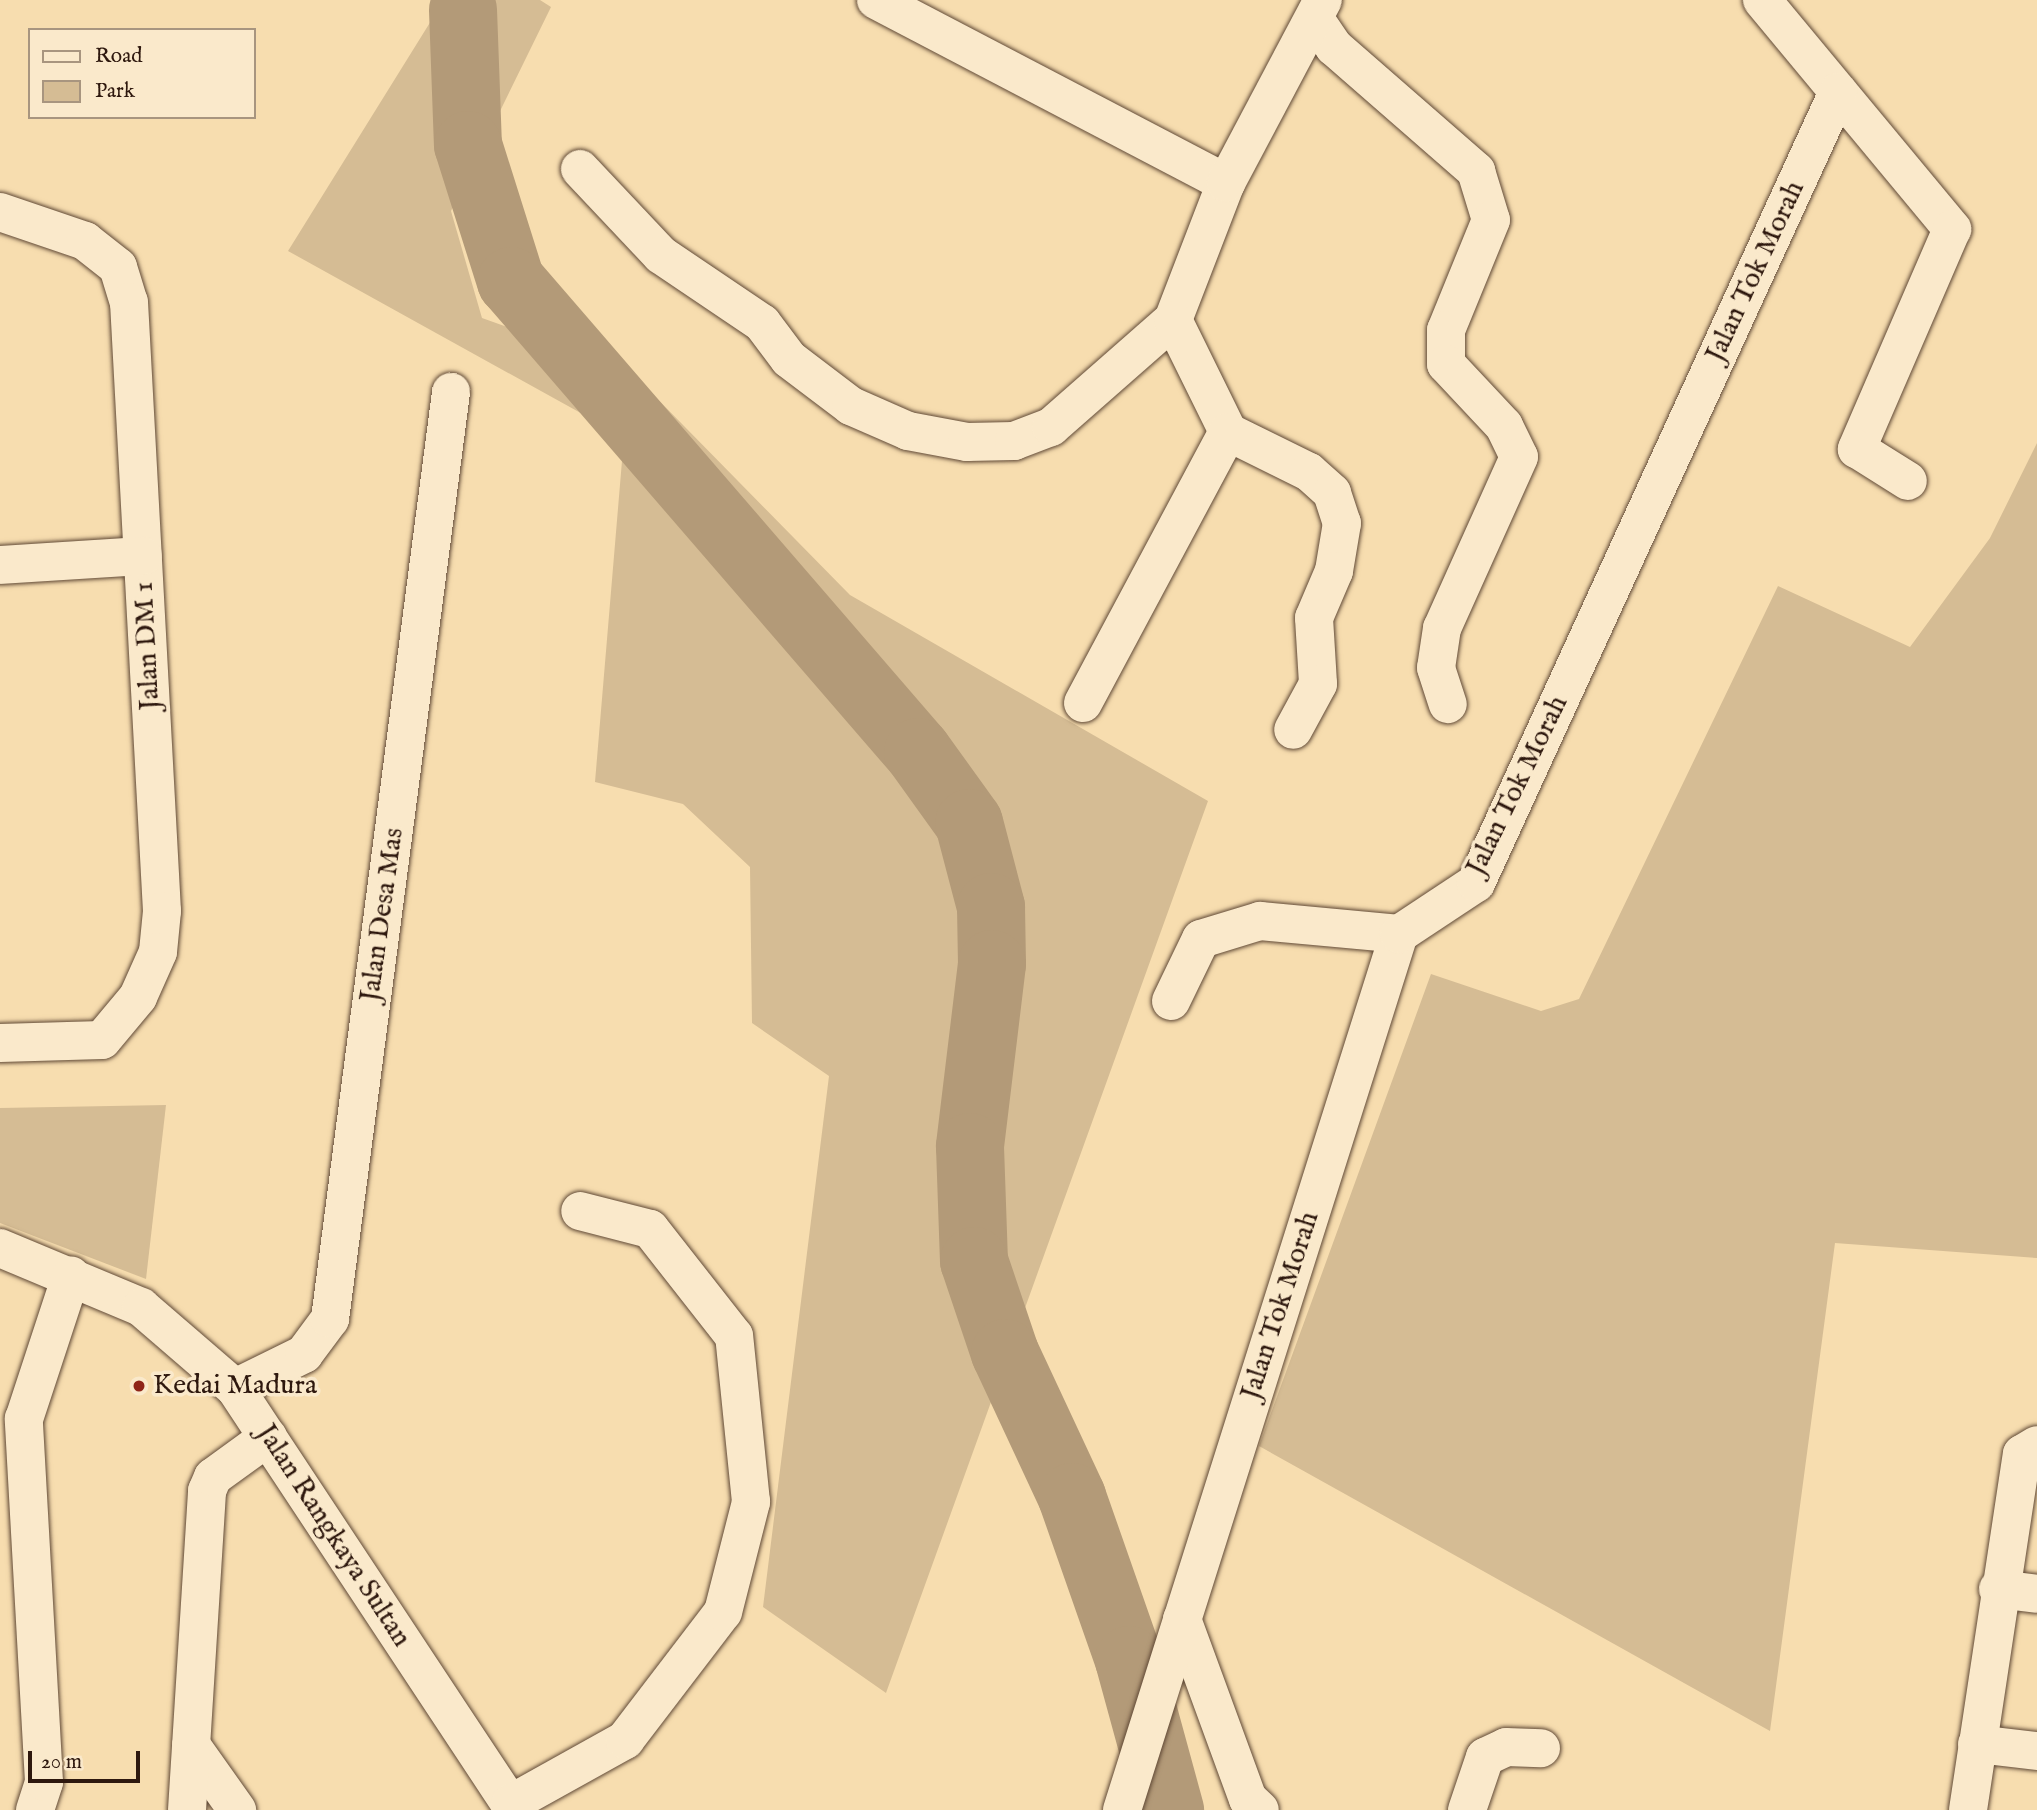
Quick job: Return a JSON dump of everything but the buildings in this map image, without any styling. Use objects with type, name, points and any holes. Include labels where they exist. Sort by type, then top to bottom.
[{"type":"street","points":[[876,0],[1226,183]]},
{"type":"street","points":[[1762,0],[1952,229],[1857,449],[1908,481]]},
{"type":"street","points":[[580,169],[661,256],[762,323],[789,359],[851,406],[908,431],[967,442],[1014,441],[1051,427],[1173,320],[1226,183],[1319,9]]},
{"type":"street","points":[[1319,9],[1334,47],[1476,171],[1491,220],[1446,330],[1446,364],[1504,426],[1519,457],[1442,628],[1436,668],[1448,704]]},
{"type":"street","name":"Jalan Tok Morah","points":[[1122,1810],[1399,934],[1476,883],[1838,92]]},
{"type":"street","name":"Jalan DM 1","points":[[0,212],[85,241],[118,267],[129,302],[162,911],[158,952],[138,997],[102,1040],[0,1043]]},
{"type":"street","points":[[1173,320],[1228,432],[1309,472],[1332,493],[1342,523],[1334,570],[1314,618],[1318,684],[1293,730]]},
{"type":"street","name":"Jalan Desa Mas","points":[[235,1388],[304,1354],[330,1319],[451,392]]},
{"type":"street","points":[[1083,703],[1228,432]]},
{"type":"street","points":[[0,565],[143,556]]},
{"type":"street","points":[[1171,1001],[1201,939],[1260,921],[1399,934]]},
{"type":"street","points":[[512,1807],[625,1740],[723,1612],[751,1502],[734,1336],[650,1230],[580,1211]]},
{"type":"street","name":"Jalan Rangkaya Sultan","points":[[0,1248],[141,1307],[235,1388],[512,1807]]},
{"type":"street","points":[[35,1810],[44,1782],[24,1419],[71,1276]]},
{"type":"street","points":[[187,1810],[206,1491],[213,1477],[268,1437]]},
{"type":"street","points":[[1968,1810],[1998,1590],[2030,1449]]},
{"type":"street","points":[[1998,1590],[2037,1594]]},
{"type":"street","points":[[1182,1619],[1261,1806]]},
{"type":"street","points":[[1977,1744],[2037,1751]]},
{"type":"street","points":[[191,1745],[237,1810]]},
{"type":"street","points":[[1467,1810],[1485,1757],[1506,1747],[1541,1748]]},
{"type":"green space","points":[[444,0],[540,0],[551,7],[451,211],[482,318],[630,371],[850,595],[1208,801],[886,1693],[763,1607],[829,1076],[752,1023],[750,867],[683,804],[595,782],[624,437],[288,251]]},
{"type":"green space","points":[[2037,443],[2037,1258],[1835,1243],[1770,1731],[1259,1446],[1431,974],[1541,1011],[1579,999],[1778,586],[1910,647],[1990,538]]},
{"type":"green space","points":[[166,1105],[146,1279],[0,1223],[0,1108]]},
{"type":"waterway","points":[[463,10],[468,145],[511,281],[918,752],[969,823],[991,907],[992,964],[970,1147],[974,1261],[1005,1353],[1072,1497],[1129,1660],[1170,1810]]},
{"type":"place","name":"Kedai Madura","points":[[139,1386]]}]
